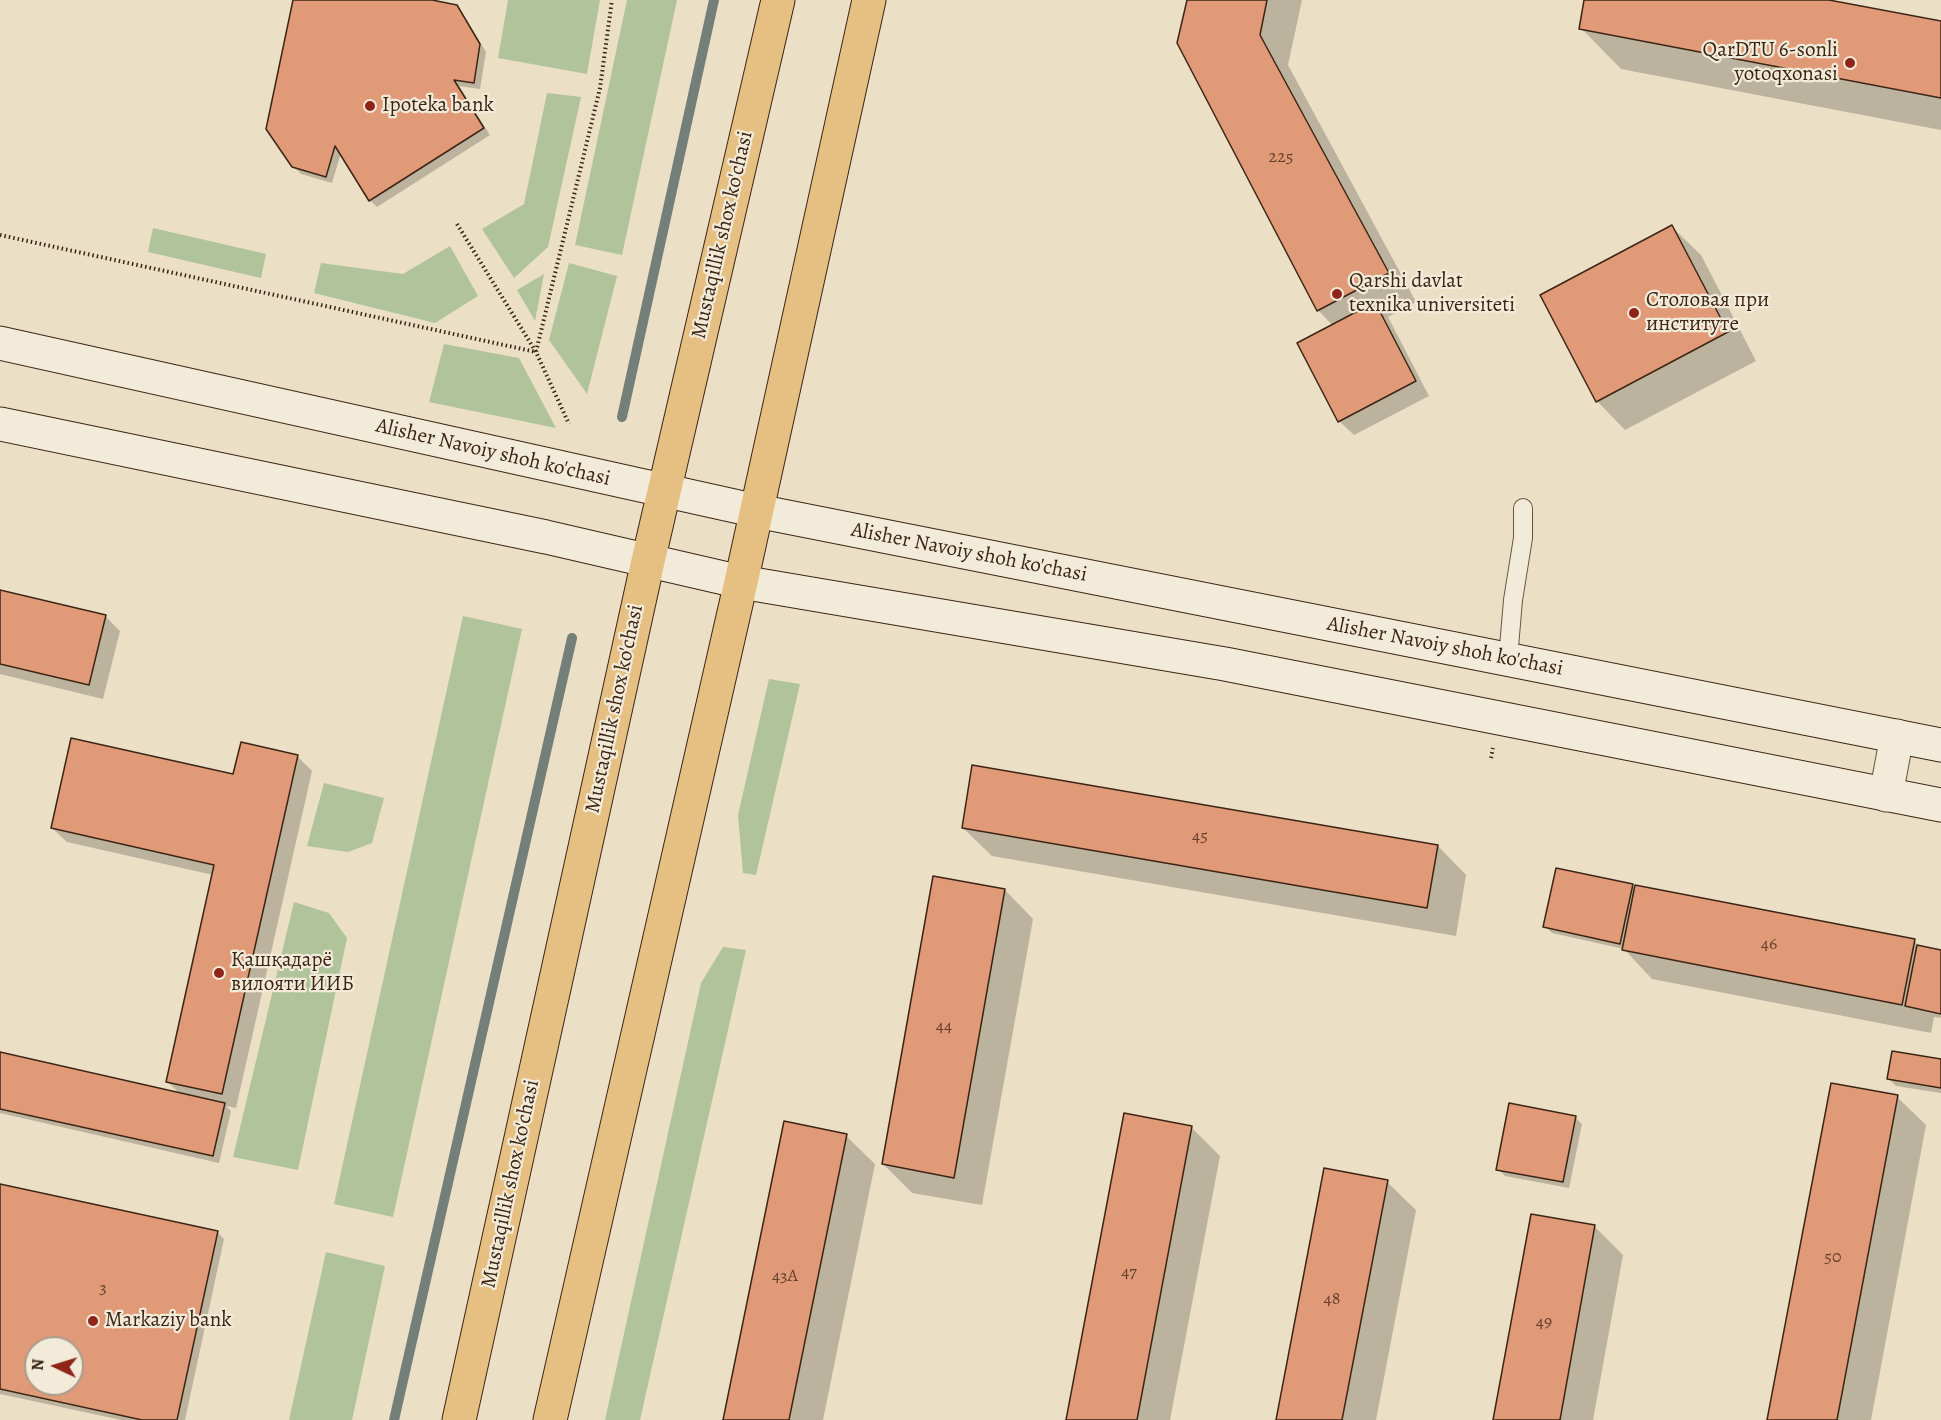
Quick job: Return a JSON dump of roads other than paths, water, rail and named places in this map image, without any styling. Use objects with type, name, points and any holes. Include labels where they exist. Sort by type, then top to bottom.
[{"type":"main road","name":"Mustaqillik shox ko'chasi","points":[[459,1420],[648,561],[778,0]]},
{"type":"main road","points":[[550,1420],[757,512],[868,0]]},
{"type":"main road","name":"Alisher Navoiy shoh ko'chasi","points":[[0,343],[757,512],[1941,745]]},
{"type":"main road","points":[[0,424],[546,537],[741,582],[1226,664],[1941,805]]},
{"type":"main road","points":[[1887,795],[1897,736]]},
{"type":"lane","points":[[1508,659],[1513,600],[1523,538],[1523,508]]},
{"type":"waterway","points":[[622,417],[714,0]]},
{"type":"waterway","points":[[394,1420],[572,638]]},
{"type":"place","name":"QarDTU 6-sonli yotoqxonasi","points":[[1850,63]]},
{"type":"place","name":"Ipoteka bank","points":[[370,106]]},
{"type":"place","name":"Qarshi davlat texnika universiteti","points":[[1337,294]]},
{"type":"place","name":"Столовая при институте","points":[[1634,313]]},
{"type":"place","name":"Қашқадарё вилояти ИИБ","points":[[219,973]]},
{"type":"place","name":"Markaziy bank","points":[[93,1321]]}]
